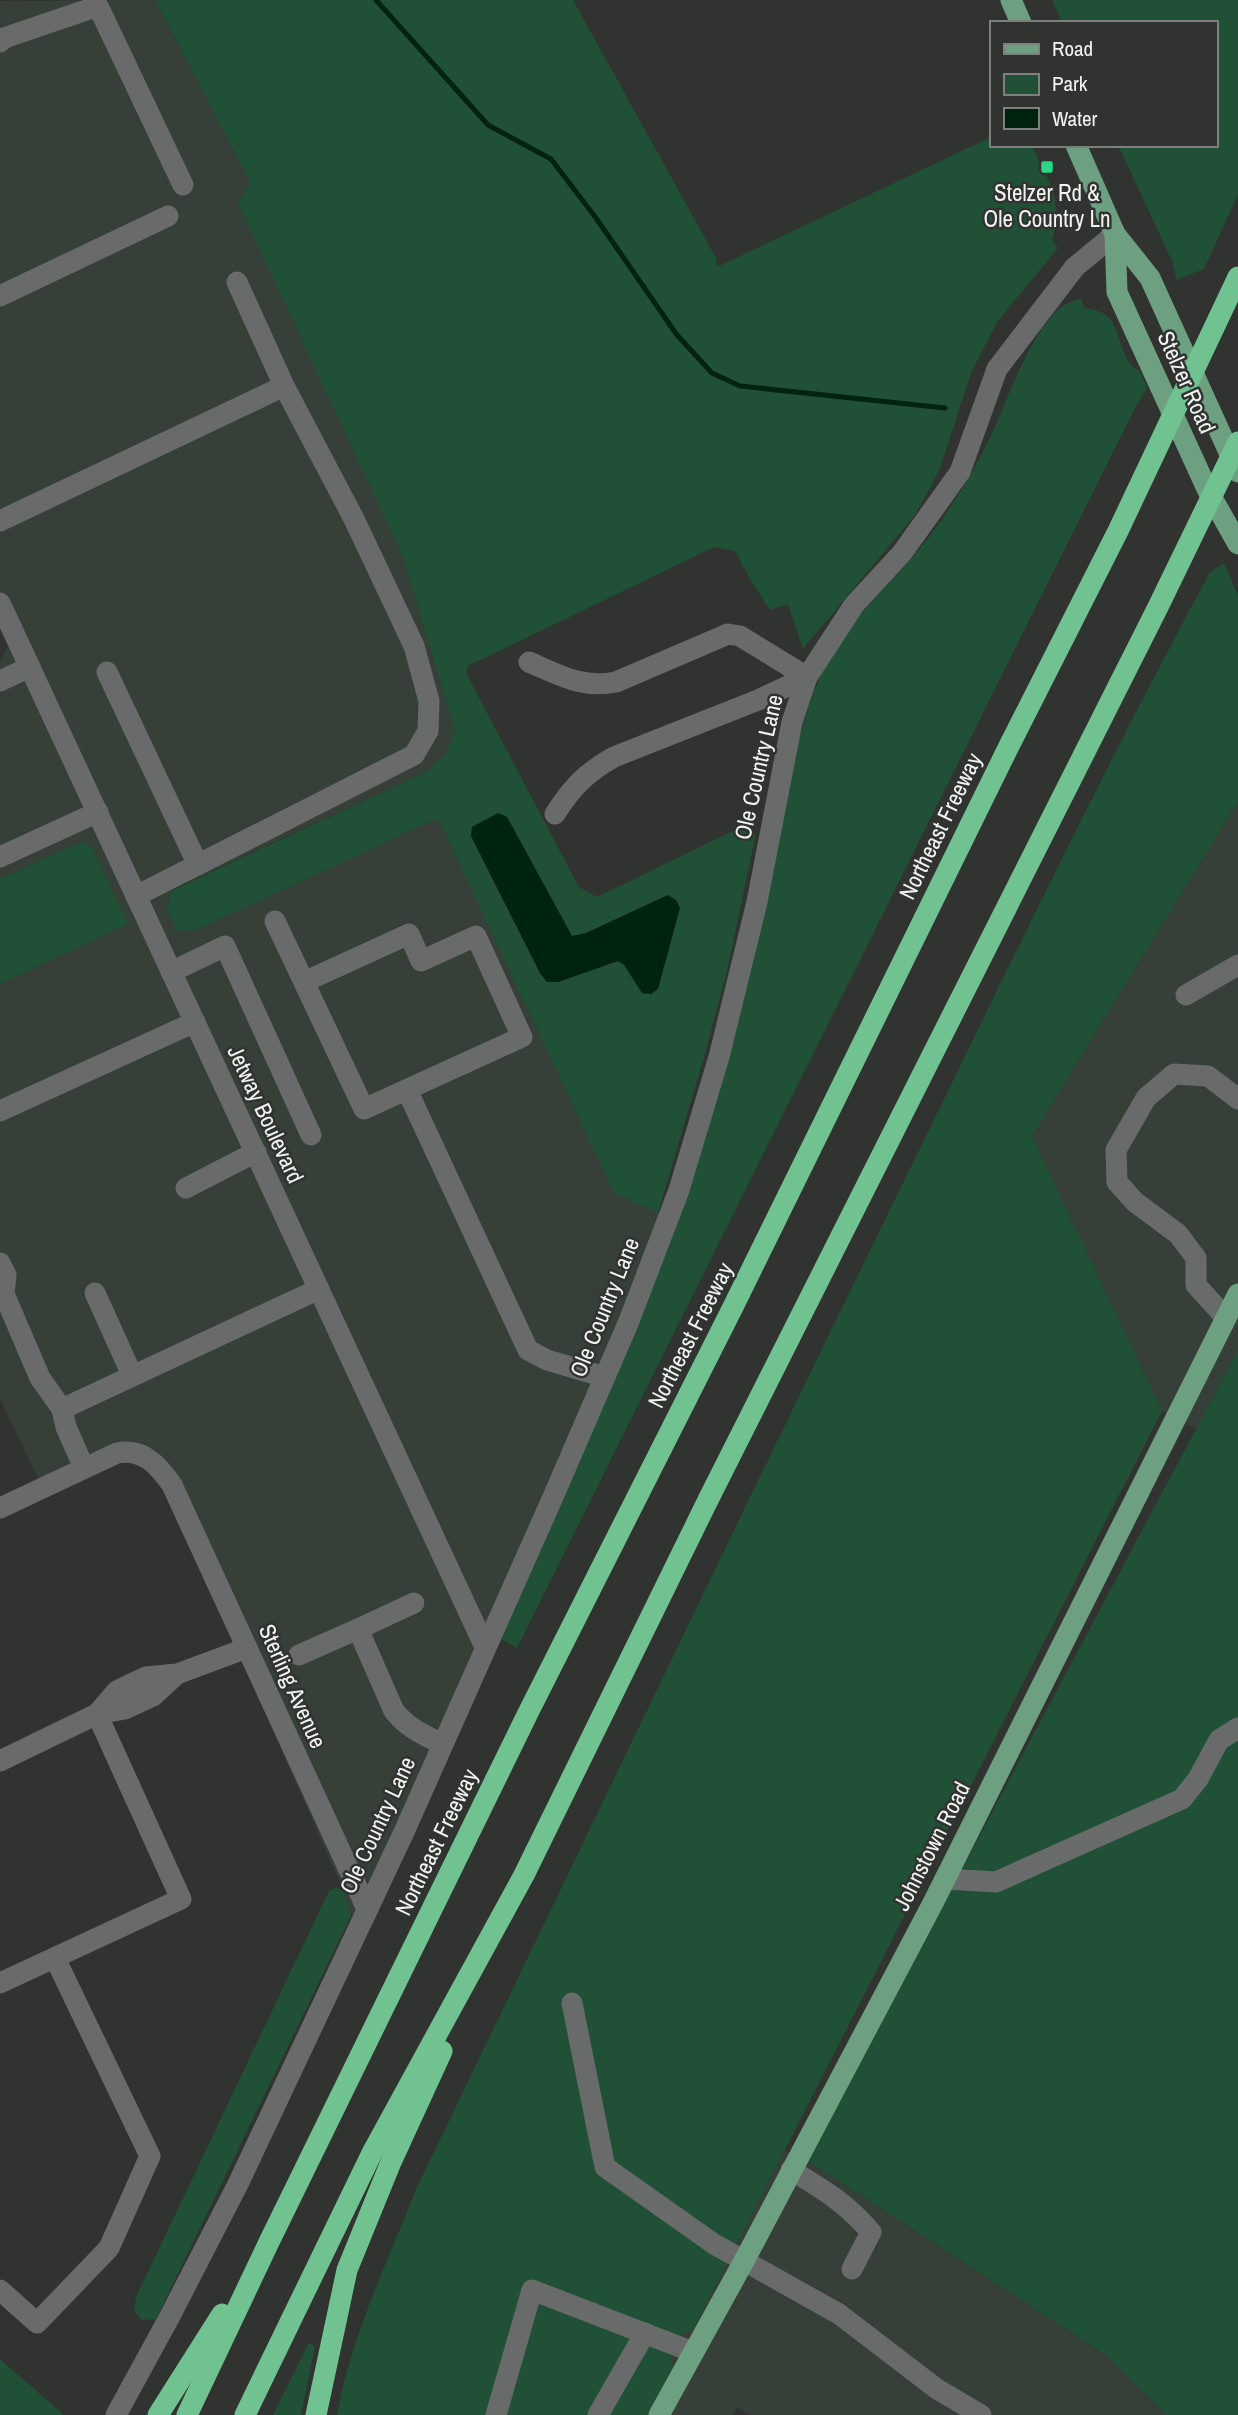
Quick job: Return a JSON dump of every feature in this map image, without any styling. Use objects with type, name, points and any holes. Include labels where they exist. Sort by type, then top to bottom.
[{"type":"highway","name":"Northeast Freeway","points":[[187,2415],[268,2242],[529,1711],[1118,531],[1238,277]]},
{"type":"highway","points":[[316,2415],[347,2270],[391,2162],[524,1875],[709,1498],[1158,607],[1238,442]]},
{"type":"highway","points":[[245,2415],[372,2153],[524,1875]]},
{"type":"highway","points":[[158,2415],[268,2242]]},
{"type":"main road","points":[[1011,0],[1020,21]]},
{"type":"main road","name":"Stelzer Road","points":[[1077,147],[1115,234],[1150,278],[1238,472]]},
{"type":"main road","name":"Stelzer Road","points":[[1115,234],[1117,292],[1207,489],[1238,544]]},
{"type":"main road","name":"Johnstown Road","points":[[659,2415],[744,2261],[944,1879],[1238,1294]]},
{"type":"street","points":[[0,42],[98,6],[183,186]]},
{"type":"street","points":[[0,296],[168,216]]},
{"type":"street","name":"Ole Country Lane","points":[[117,2415],[238,2184],[443,1744],[605,1377],[679,1190],[719,1057],[757,902],[792,722],[807,677],[854,605],[902,553],[960,472],[997,369],[1075,267],[1115,234]]},
{"type":"street","points":[[136,896],[414,755],[428,731],[429,701],[414,646],[354,519],[284,386],[237,282]]},
{"type":"street","points":[[0,521],[284,386]]},
{"type":"street","name":"Jetway Boulevard","points":[[0,603],[485,1647]]},
{"type":"street","points":[[529,662],[569,680],[598,686],[616,682],[728,634],[740,636],[807,677]]},
{"type":"street","points":[[0,681],[30,667]]},
{"type":"street","points":[[107,672],[198,864]]},
{"type":"street","points":[[555,814],[569,792],[593,769],[604,763],[807,677]]},
{"type":"street","points":[[0,857],[97,812]]},
{"type":"street","points":[[275,921],[364,1110],[523,1037],[476,936],[421,961],[409,934],[304,982]]},
{"type":"street","points":[[172,972],[225,946],[311,1135]]},
{"type":"street","points":[[1186,995],[1238,965]]},
{"type":"street","points":[[0,1111],[195,1022]]},
{"type":"street","points":[[1226,1318],[1196,1285],[1196,1258],[1178,1234],[1135,1202],[1117,1182],[1116,1150],[1146,1098],[1174,1074],[1208,1076],[1238,1099]]},
{"type":"street","points":[[407,1090],[528,1350],[547,1360],[605,1377]]},
{"type":"street","points":[[186,1188],[256,1153]]},
{"type":"street","points":[[0,1263],[6,1275],[4,1294],[40,1378],[62,1409],[66,1427],[83,1468]]},
{"type":"street","points":[[62,1409],[319,1289]]},
{"type":"street","points":[[95,1293],[132,1375]]},
{"type":"street","name":"Sterling Avenue","points":[[0,1508],[117,1452],[130,1451],[158,1465],[172,1485],[367,1909]]},
{"type":"street","points":[[299,1656],[414,1603]]},
{"type":"street","points":[[358,1629],[394,1711],[417,1732],[443,1744]]},
{"type":"street","points":[[0,1761],[97,1714],[125,1709],[153,1696],[177,1674],[247,1648]]},
{"type":"street","points":[[0,1983],[181,1899],[97,1714]]},
{"type":"street","points":[[944,1879],[996,1882],[1182,1799],[1198,1779],[1219,1740],[1238,1728]]},
{"type":"street","points":[[0,2290],[37,2323],[109,2248],[150,2156],[55,1958]]},
{"type":"street","points":[[572,2003],[605,2167],[714,2244],[839,2314],[937,2389],[981,2415]]},
{"type":"street","points":[[791,2170],[853,2211],[871,2232],[852,2269]]},
{"type":"street","points":[[496,2415],[532,2290],[693,2352]]},
{"type":"street","points":[[598,2415],[645,2333]]},
{"type":"shaded area","points":[[155,0],[250,182],[402,555],[455,730],[446,754],[424,773],[171,890],[167,909],[176,929],[194,931],[438,817],[614,1193],[676,1221],[608,1394],[373,1925],[351,1916],[344,1892],[178,1515],[163,1488],[144,1467],[125,1462],[103,1467],[46,1495],[0,1399],[0,984],[128,924],[91,845],[81,842],[0,879],[0,660],[8,647],[0,630],[0,1]]},
{"type":"shaded area","points":[[1238,802],[1238,1350],[1196,1429],[1162,1411],[1032,1136]]},
{"type":"shaded area","points":[[785,2150],[807,2160],[1107,2356],[1167,2415],[750,2415],[737,2407],[733,2415],[652,2415],[678,2337],[694,2328]]},
{"type":"green space","points":[[155,0],[573,0],[716,258],[717,267],[990,137],[990,147],[1032,147],[1048,180],[1056,213],[1052,240],[1058,248],[997,322],[971,373],[939,471],[915,515],[803,649],[788,604],[770,610],[735,551],[714,547],[468,666],[466,673],[579,887],[597,897],[739,828],[756,833],[728,967],[658,1213],[614,1193],[438,818],[194,931],[176,930],[167,909],[171,891],[424,773],[446,754],[455,730],[402,555],[238,203],[250,182]],"holes":[[[507,817],[572,936],[586,934],[668,895],[642,992],[624,964],[618,961],[558,982],[547,982],[471,836],[472,827]]]},
{"type":"green space","points":[[1052,0],[1238,0],[1238,194],[1204,269],[1176,280],[1173,263],[1119,147],[1217,147],[1217,21],[1061,21]]},
{"type":"green space","points":[[1081,298],[1084,308],[1106,315],[1112,321],[1125,356],[1140,372],[1147,388],[517,1648],[500,1638],[676,1221],[799,739],[816,685],[831,655],[850,627],[916,553],[960,493],[987,444],[1024,360],[1044,326],[1066,304]]},
{"type":"green space","points":[[1224,563],[1238,596],[1238,802],[1032,1136],[1162,1411],[694,2328],[678,2337],[672,2354],[673,2375],[652,2415],[337,2415],[351,2357],[416,2189],[1066,849],[1210,572]]},
{"type":"green space","points":[[81,842],[91,845],[128,924],[0,984],[0,879]]},
{"type":"green space","points":[[1238,1350],[1238,2415],[1167,2415],[1107,2356],[807,2160]]},
{"type":"green space","points":[[336,1887],[344,1892],[351,1916],[156,2319],[143,2320],[135,2309],[137,2295],[329,1891]]},
{"type":"green space","points":[[309,2343],[315,2346],[301,2415],[273,2415]]},
{"type":"green space","points":[[0,2359],[64,2415],[0,2415]]},
{"type":"water","points":[[498,813],[507,817],[572,936],[586,933],[668,895],[676,900],[680,908],[658,989],[651,994],[642,993],[624,965],[618,961],[558,982],[547,982],[471,836],[472,827]]},
{"type":"waterway","points":[[376,0],[488,125],[551,159],[596,218],[677,335],[712,373],[740,386],[945,408]]},
{"type":"place","name":"Stelzer Rd & Ole Country Ln","points":[[1047,167]]}]
